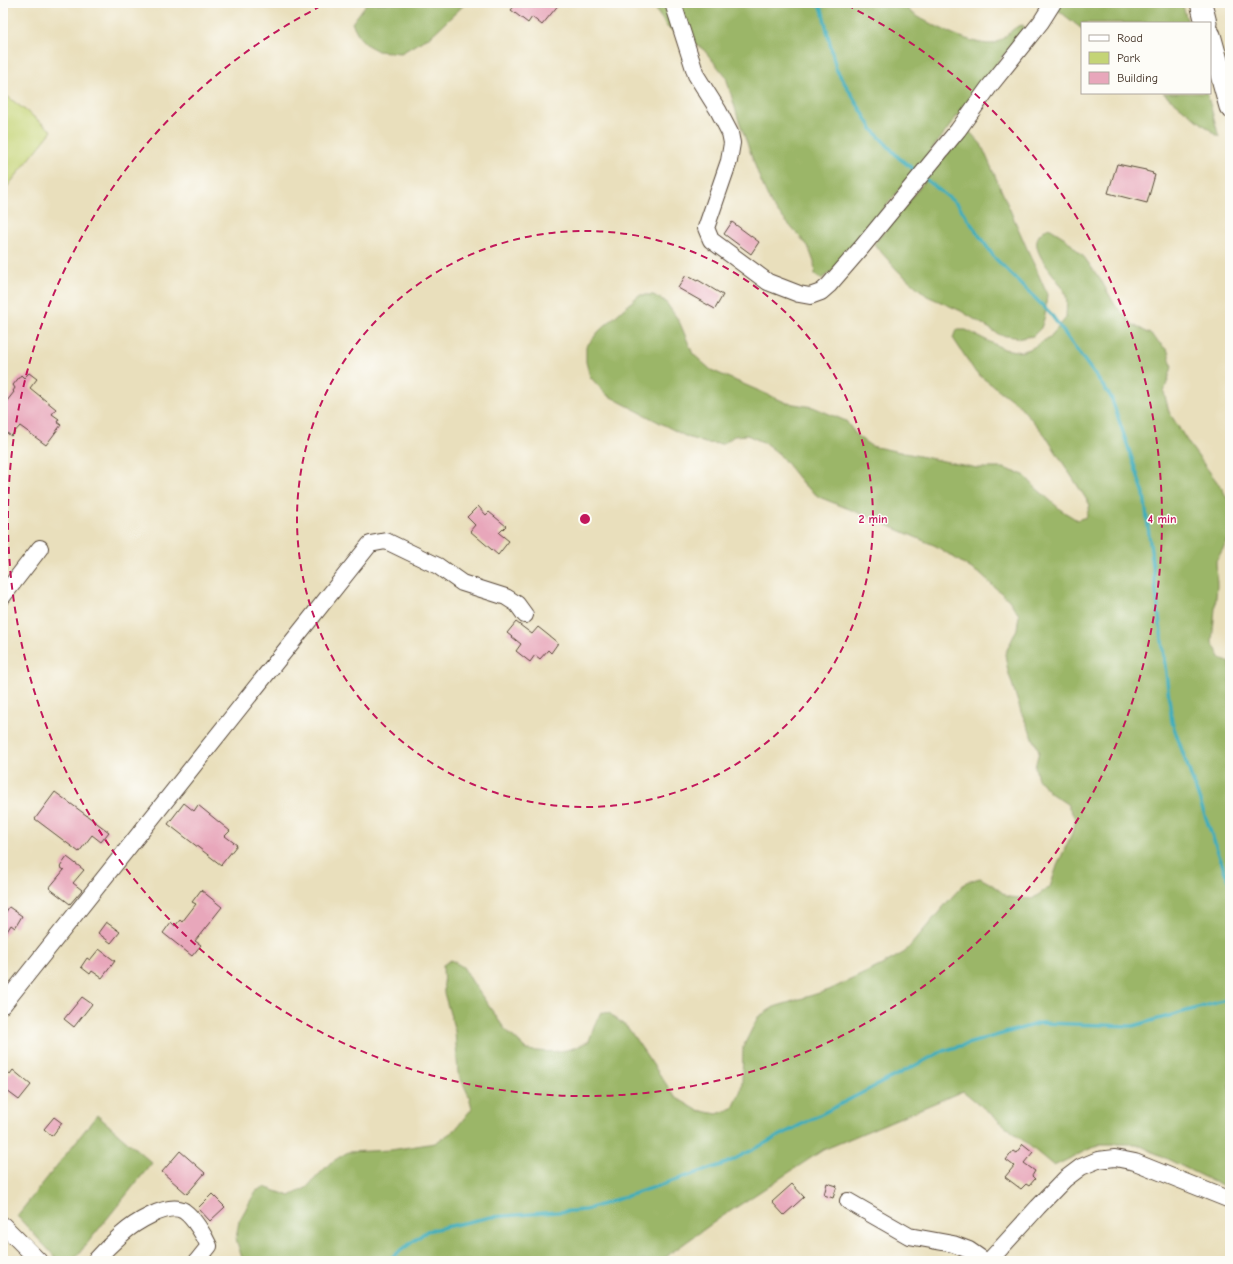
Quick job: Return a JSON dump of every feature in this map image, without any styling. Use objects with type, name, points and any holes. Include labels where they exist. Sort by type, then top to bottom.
[{"type":"main road","points":[[1201,3],[1206,22]]},
{"type":"main road","points":[[1211,40],[1230,107]]},
{"type":"street","points":[[673,3],[696,76],[718,110],[730,133],[732,143],[730,161],[706,228],[711,240],[768,282],[799,294],[810,296],[821,292],[829,286],[862,247],[958,130],[989,87],[1041,22],[1053,3]]},
{"type":"street","points":[[3,1005],[370,544],[386,541],[438,566],[462,583],[506,597],[517,604],[525,615]]},
{"type":"street","points":[[3,596],[40,548]]},
{"type":"street","points":[[989,1261],[1033,1212],[1066,1179],[1081,1167],[1098,1160],[1115,1158],[1135,1162],[1230,1200]]},
{"type":"street","points":[[848,1201],[909,1236],[953,1244],[969,1250],[985,1261]]},
{"type":"street","points":[[95,1261],[121,1234],[146,1217],[169,1208],[183,1210],[202,1230],[209,1246],[197,1261]]},
{"type":"street","points":[[3,1225],[39,1261]]},
{"type":"green space","points":[[367,3],[466,3],[431,36],[401,53],[378,51],[367,45],[360,38],[352,23]]},
{"type":"green space","points":[[656,3],[901,3],[912,13],[929,23],[953,34],[977,42],[987,44],[995,43],[1012,30],[1023,25],[1025,30],[986,76],[944,134],[835,269],[821,279],[815,274],[814,262],[808,246],[772,206],[760,179],[738,118],[726,77],[704,50],[689,39],[668,28],[657,12]]},
{"type":"green space","points":[[1057,3],[1182,3],[1188,22],[1081,22],[1081,28],[1054,7]]},
{"type":"green space","points":[[3,93],[52,131],[3,192]]},
{"type":"green space","points":[[1164,94],[1207,94],[1219,137]]},
{"type":"green space","points":[[967,129],[981,144],[1047,294],[1045,316],[1041,328],[1033,336],[1021,338],[1000,335],[961,311],[927,296],[897,270],[874,244]]},
{"type":"green space","points":[[1049,228],[1065,238],[1084,257],[1102,282],[1115,305],[1132,324],[1150,334],[1168,351],[1172,367],[1164,392],[1169,412],[1189,444],[1223,490],[1230,504],[1230,537],[1216,561],[1217,586],[1212,642],[1221,659],[1230,663],[1230,1190],[1137,1144],[1100,1144],[1054,1166],[963,1091],[823,1150],[720,1218],[662,1261],[243,1261],[236,1239],[239,1221],[256,1191],[264,1187],[290,1196],[306,1188],[330,1163],[348,1152],[391,1150],[435,1143],[455,1130],[472,1108],[469,1096],[458,1073],[455,1031],[444,993],[443,965],[451,960],[463,967],[504,1028],[527,1050],[552,1052],[566,1050],[581,1045],[589,1041],[601,1012],[609,1013],[628,1028],[675,1097],[697,1110],[717,1114],[733,1108],[740,1093],[742,1083],[743,1047],[758,1017],[774,1007],[829,990],[880,966],[905,952],[966,882],[980,878],[991,884],[1008,897],[1032,899],[1050,887],[1076,820],[1067,804],[1050,793],[1038,779],[1035,767],[1039,751],[1021,712],[1008,671],[1005,654],[1017,629],[1019,615],[1009,600],[981,575],[936,546],[819,497],[804,485],[779,454],[765,443],[747,435],[734,436],[723,444],[705,443],[687,437],[607,395],[590,377],[586,362],[586,347],[599,331],[639,295],[653,295],[665,301],[679,321],[693,354],[711,370],[787,403],[813,407],[846,421],[857,436],[871,446],[977,468],[1003,468],[1024,475],[1061,510],[1077,520],[1086,517],[1090,505],[1045,435],[1019,405],[976,373],[953,338],[956,330],[966,330],[1004,349],[1021,352],[1032,348],[1050,337],[1066,318],[1067,302],[1061,286],[1042,259],[1038,250],[1037,242],[1040,234]]},
{"type":"green space","points":[[97,1115],[152,1163],[73,1261],[59,1261],[17,1216]]},
{"type":"building","points":[[517,3],[560,3],[542,25],[532,17],[528,23],[511,10]]},
{"type":"building","points":[[1117,164],[1146,170],[1155,175],[1147,203],[1108,193]]},
{"type":"building","points":[[732,222],[759,242],[751,254],[724,234]]},
{"type":"building","points":[[686,275],[697,281],[698,280],[723,295],[715,309],[678,288]]},
{"type":"building","points":[[29,373],[37,379],[30,388],[56,409],[52,414],[59,419],[57,422],[61,425],[46,445],[20,426],[11,436],[3,430],[3,406],[14,392],[13,391],[15,388],[13,385],[21,375],[24,378]]},
{"type":"building","points":[[478,506],[486,515],[489,512],[506,526],[499,533],[509,541],[498,555],[470,531],[475,525],[467,517]]},
{"type":"building","points":[[516,622],[532,634],[538,627],[558,643],[551,653],[548,650],[540,659],[535,655],[530,662],[516,651],[521,644],[507,633]]},
{"type":"building","points":[[55,792],[109,832],[101,842],[92,835],[79,852],[35,819]]},
{"type":"building","points":[[184,803],[194,811],[198,805],[230,831],[225,836],[237,845],[221,865],[168,824]]},
{"type":"building","points":[[67,857],[84,870],[73,883],[82,890],[70,904],[49,888],[64,870],[60,867]]},
{"type":"building","points":[[201,890],[222,907],[195,941],[201,945],[192,956],[163,933],[171,922],[175,926],[180,920],[182,922],[196,904],[192,902]]},
{"type":"building","points":[[9,907],[22,916],[15,928],[11,925],[3,938],[3,917]]},
{"type":"building","points":[[106,922],[120,932],[111,943],[98,933]]},
{"type":"building","points":[[99,949],[115,961],[102,978],[92,971],[90,974],[81,967],[87,958],[90,960]]},
{"type":"building","points":[[82,997],[92,1004],[74,1027],[64,1019]]},
{"type":"building","points":[[3,1069],[10,1074],[13,1070],[31,1085],[19,1100],[3,1088]]},
{"type":"building","points":[[54,1117],[62,1123],[52,1136],[44,1129]]},
{"type":"building","points":[[1023,1144],[1033,1152],[1024,1163],[1035,1171],[1032,1176],[1035,1179],[1029,1186],[1026,1184],[1021,1189],[1005,1177],[1014,1166],[1006,1160],[1013,1151],[1016,1153]]},
{"type":"building","points":[[180,1151],[205,1173],[187,1194],[162,1172]]},
{"type":"building","points":[[827,1183],[837,1186],[833,1198],[824,1195]]},
{"type":"building","points":[[792,1184],[804,1197],[784,1215],[772,1202]]},
{"type":"building","points":[[212,1194],[225,1207],[210,1221],[198,1208]]},
{"type":"waterway","points":[[815,3],[822,9],[836,69],[873,130],[899,158],[917,172]]},
{"type":"waterway","points":[[923,177],[958,205],[994,257],[1050,313],[1111,397],[1144,494],[1172,722],[1230,883]]},
{"type":"waterway","points":[[387,1261],[427,1231],[491,1217],[585,1210],[727,1163],[943,1051],[1040,1023],[1133,1026],[1230,999]]}]
